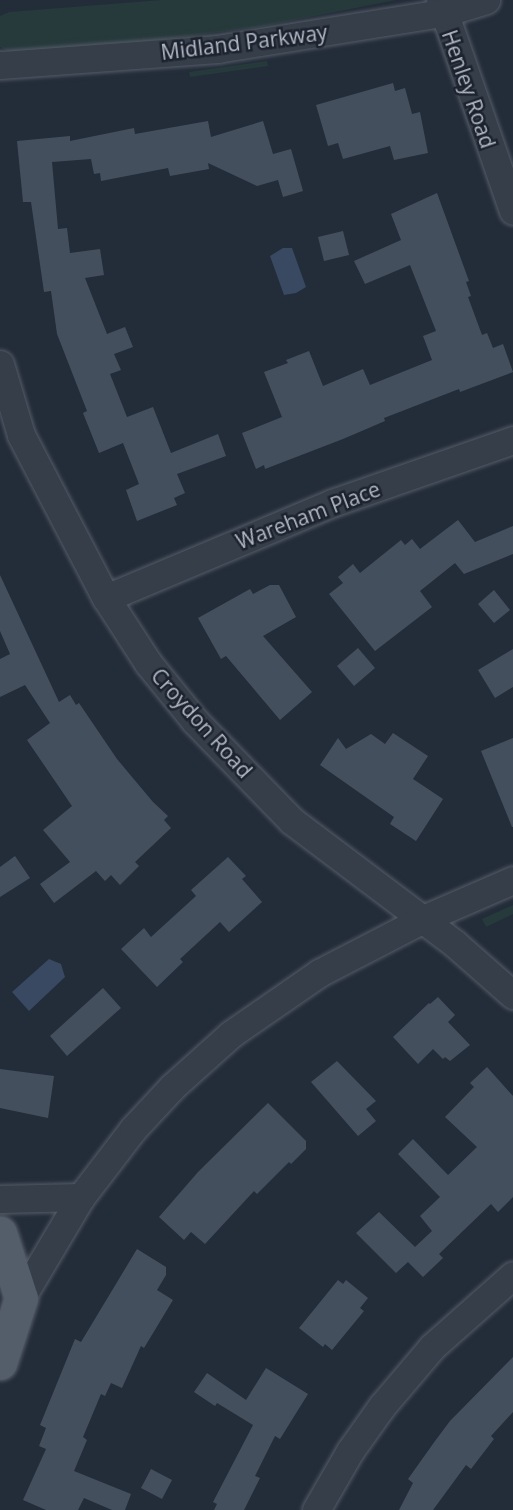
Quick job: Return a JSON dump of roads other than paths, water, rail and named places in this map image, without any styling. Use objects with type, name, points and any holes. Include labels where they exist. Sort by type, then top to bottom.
[{"type":"main road","points":[[0,1233],[21,1298],[0,1363]]},
{"type":"street","name":"Midland Parkway","points":[[0,65],[217,49],[441,6],[486,0]]},
{"type":"street","name":"Henley Road","points":[[441,6],[513,211]]},
{"type":"street","name":"Croydon Road","points":[[0,364],[21,435],[106,598],[148,663],[195,721],[292,821],[423,919],[513,995]]},
{"type":"street","name":"Wareham Place","points":[[106,598],[142,580],[332,503],[513,440]]},
{"type":"street","points":[[21,1298],[81,1197],[141,1121],[172,1087],[231,1034],[319,973],[423,919],[513,880]]},
{"type":"street","points":[[0,1200],[81,1197]]},
{"type":"street","points":[[316,1510],[350,1451],[382,1406],[432,1347],[513,1275]]},
{"type":"water","points":[[283,248],[292,248],[306,287],[296,293],[284,295],[270,256]]},
{"type":"water","points":[[49,959],[61,964],[65,977],[29,1011],[12,992]]}]
